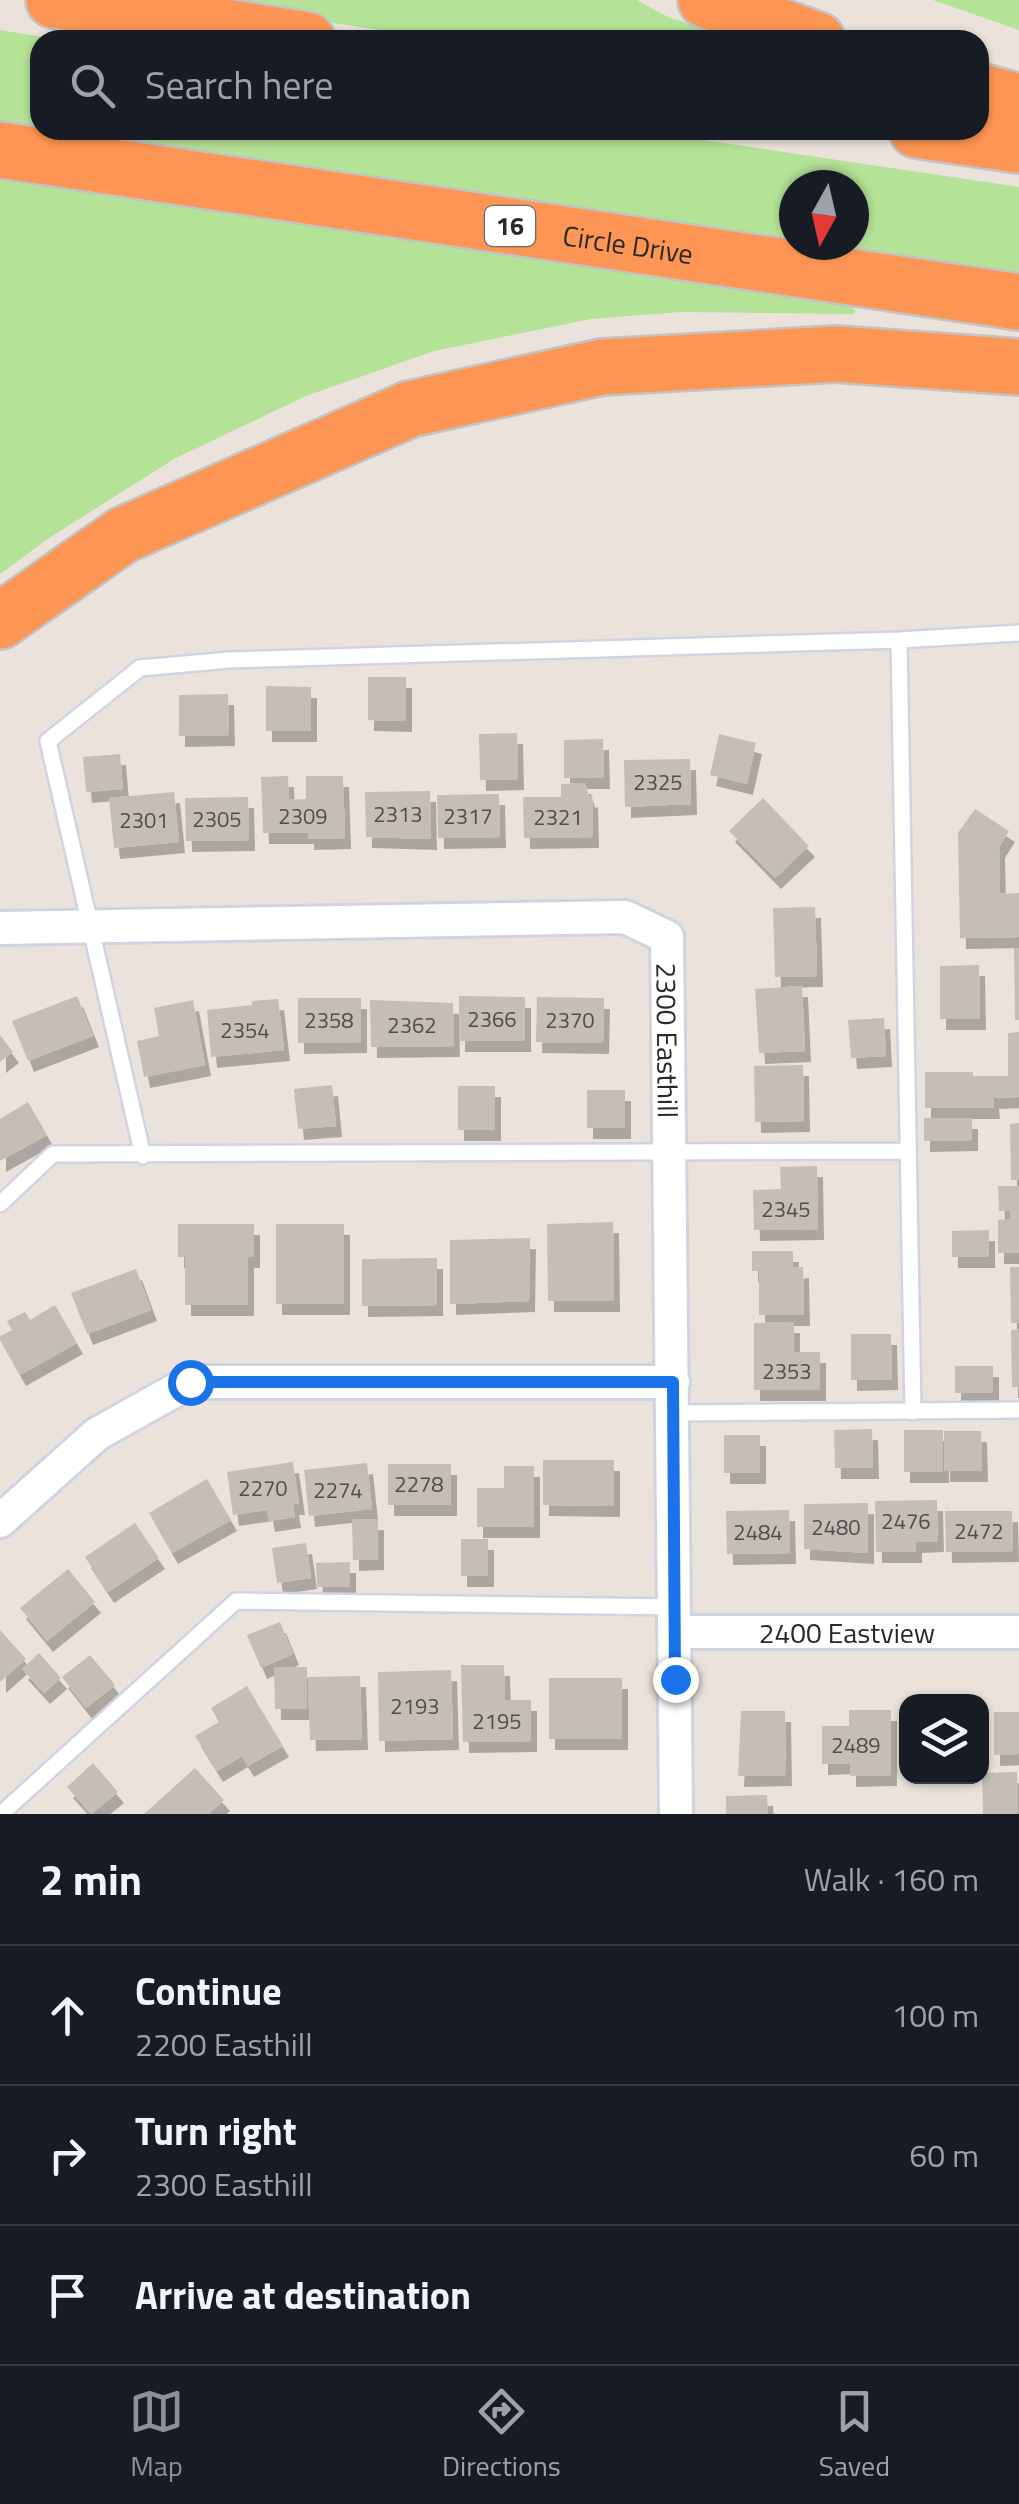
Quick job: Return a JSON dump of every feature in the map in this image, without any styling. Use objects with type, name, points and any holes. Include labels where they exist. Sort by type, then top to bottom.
[{"type":"highway","points":[[54,0],[244,30]]},
{"type":"highway","points":[[706,0],[789,30]]},
{"type":"highway","points":[[989,94],[1019,102]]},
{"type":"highway","points":[[985,140],[1019,145]]},
{"type":"highway","name":"Circle Drive","points":[[0,150],[1019,302]]},
{"type":"highway","points":[[0,621],[123,534],[410,409],[602,367],[836,354],[1019,367]]},
{"type":"street","name":"2300 Easthill","points":[[0,928],[625,917],[667,937],[676,1814]]},
{"type":"street","points":[[0,1521],[97,1434],[190,1382],[673,1397]]},
{"type":"street","name":"2400 Eastview","points":[[675,1619],[1019,1632]]},
{"type":"lane","points":[[143,1156],[48,741],[140,668],[230,660],[1019,633]]},
{"type":"lane","points":[[899,640],[913,1412]]},
{"type":"lane","points":[[0,1204],[53,1154],[907,1151]]},
{"type":"lane","points":[[673,1397],[913,1412],[1019,1410]]},
{"type":"lane","points":[[1,1814],[236,1601],[675,1619]]},
{"type":"green space","points":[[186,0],[637,0],[668,17],[708,30],[379,30]]},
{"type":"green space","points":[[933,0],[1019,0],[1019,30]]},
{"type":"green space","points":[[0,30],[30,35],[30,126],[0,122]]},
{"type":"green space","points":[[121,140],[704,140],[1019,187],[1019,277],[869,254],[869,170],[779,170],[779,240]]},
{"type":"green space","points":[[0,173],[851,306],[856,311],[681,312],[591,319],[434,351],[306,396],[174,459],[49,538],[0,574]]},
{"type":"building","points":[[368,677],[406,677],[406,721],[368,720]]},
{"type":"building","points":[[266,686],[311,687],[311,731],[266,731]]},
{"type":"building","points":[[228,694],[229,735],[179,736],[179,695]]},
{"type":"building","points":[[517,733],[518,779],[480,780],[479,734]]},
{"type":"building","points":[[719,734],[756,743],[747,784],[710,775]]},
{"type":"building","points":[[603,739],[604,778],[564,778],[564,740]]},
{"type":"building","points":[[120,754],[123,789],[86,792],[83,757]]},
{"type":"building","points":[[690,759],[691,804],[625,807],[624,760]]},
{"type":"building","points":[[288,776],[289,800],[306,799],[306,776],[343,776],[345,838],[308,839],[308,833],[263,833],[261,777]]},
{"type":"building","points":[[585,783],[589,797],[592,796],[593,837],[524,838],[523,797],[561,797],[561,784]]},
{"type":"building","points":[[430,791],[431,839],[366,837],[365,792]]},
{"type":"building","points":[[174,792],[179,842],[114,848],[109,798]]},
{"type":"building","points":[[499,794],[500,837],[438,838],[437,795]]},
{"type":"building","points":[[248,797],[249,840],[186,841],[185,798]]},
{"type":"building","points":[[763,798],[809,846],[775,878],[729,831]]},
{"type":"building","points":[[975,809],[1009,831],[999,847],[1000,894],[1019,893],[1019,937],[960,938],[958,833]]},
{"type":"building","points":[[815,907],[817,976],[775,977],[773,908]]},
{"type":"building","points":[[1014,948],[1019,948],[1019,1020],[1015,1020]]},
{"type":"building","points":[[979,965],[980,1019],[940,1019],[940,966]]},
{"type":"building","points":[[802,986],[805,1051],[759,1053],[755,989]]},
{"type":"building","points":[[77,996],[93,1036],[28,1061],[12,1021]]},
{"type":"building","points":[[459,996],[525,997],[525,1041],[459,1041]]},
{"type":"building","points":[[537,997],[604,998],[603,1043],[536,1042]]},
{"type":"building","points":[[298,998],[361,998],[361,1042],[298,1043]]},
{"type":"building","points":[[278,999],[284,1050],[211,1057],[207,1010]]},
{"type":"building","points":[[193,1000],[205,1065],[144,1077],[137,1041],[159,1036],[154,1008]]},
{"type":"building","points":[[370,1000],[453,1003],[454,1046],[371,1047]]},
{"type":"building","points":[[884,1018],[886,1056],[851,1058],[848,1020]]},
{"type":"building","points":[[1019,1032],[1019,1097],[993,1098],[994,1108],[925,1108],[925,1072],[1008,1076],[1008,1033]]},
{"type":"building","points":[[0,1035],[13,1052],[0,1062]]},
{"type":"building","points":[[803,1065],[804,1121],[755,1122],[754,1066]]},
{"type":"building","points":[[332,1085],[336,1126],[298,1129],[294,1089]]},
{"type":"building","points":[[458,1086],[495,1086],[495,1130],[458,1130]]},
{"type":"building","points":[[587,1090],[625,1090],[625,1128],[587,1128]]},
{"type":"building","points":[[28,1102],[47,1135],[0,1161],[0,1119]]},
{"type":"building","points":[[924,1118],[972,1118],[972,1140],[924,1141]]},
{"type":"building","points":[[1019,1123],[1019,1180],[1011,1180],[1010,1124]]},
{"type":"building","points":[[817,1166],[818,1229],[754,1230],[753,1190],[781,1189],[780,1167]]},
{"type":"building","points":[[998,1186],[1019,1186],[1019,1253],[998,1253],[998,1220],[1010,1219],[1010,1211],[999,1211]]},
{"type":"building","points":[[613,1222],[614,1301],[548,1301],[547,1224]]},
{"type":"building","points":[[178,1224],[254,1224],[254,1257],[248,1257],[248,1305],[185,1305],[185,1257],[178,1257]]},
{"type":"building","points":[[276,1224],[344,1224],[344,1304],[276,1304]]},
{"type":"building","points":[[989,1230],[989,1257],[952,1257],[952,1231]]},
{"type":"building","points":[[530,1238],[529,1301],[450,1304],[450,1240]]},
{"type":"building","points":[[752,1251],[793,1251],[793,1268],[803,1267],[804,1315],[759,1315],[759,1271],[752,1271]]},
{"type":"building","points":[[437,1258],[437,1305],[362,1306],[362,1259]]},
{"type":"building","points":[[1010,1267],[1019,1267],[1019,1323],[1011,1323]]},
{"type":"building","points":[[136,1269],[151,1310],[87,1334],[71,1293]]},
{"type":"building","points":[[55,1305],[77,1343],[20,1375],[0,1340],[0,1336],[12,1330],[7,1321],[25,1312],[30,1320]]},
{"type":"building","points":[[794,1322],[794,1352],[820,1352],[820,1390],[754,1390],[754,1323]]},
{"type":"building","points":[[1019,1329],[1019,1387],[1012,1387],[1011,1330]]},
{"type":"building","points":[[851,1334],[891,1334],[892,1379],[851,1380]]},
{"type":"building","points":[[955,1366],[993,1366],[993,1393],[955,1393]]},
{"type":"building","points":[[872,1429],[873,1468],[835,1468],[834,1430]]},
{"type":"building","points":[[904,1430],[943,1430],[943,1472],[904,1472]]},
{"type":"building","points":[[944,1431],[981,1431],[982,1471],[944,1471]]},
{"type":"building","points":[[724,1435],[760,1435],[760,1473],[724,1473]]},
{"type":"building","points":[[543,1460],[614,1460],[614,1506],[543,1505]]},
{"type":"building","points":[[293,1462],[299,1504],[293,1504],[295,1517],[269,1521],[267,1510],[233,1515],[227,1472]]},
{"type":"building","points":[[367,1463],[372,1509],[309,1516],[304,1470]]},
{"type":"building","points":[[388,1464],[451,1464],[451,1505],[388,1505]]},
{"type":"building","points":[[504,1466],[534,1466],[534,1527],[477,1527],[477,1488],[504,1488]]},
{"type":"building","points":[[207,1479],[231,1520],[172,1553],[149,1513]]},
{"type":"building","points":[[937,1500],[938,1541],[916,1542],[916,1552],[876,1552],[875,1501]]},
{"type":"building","points":[[868,1503],[868,1553],[804,1549],[804,1504]]},
{"type":"building","points":[[789,1510],[790,1553],[727,1554],[726,1511]]},
{"type":"building","points":[[945,1511],[1012,1511],[1013,1551],[946,1552]]},
{"type":"building","points":[[378,1519],[378,1559],[353,1560],[352,1520]]},
{"type":"building","points":[[135,1523],[159,1558],[108,1592],[85,1557]]},
{"type":"building","points":[[461,1539],[488,1539],[488,1576],[461,1576]]},
{"type":"building","points":[[306,1543],[311,1578],[277,1583],[272,1548]]},
{"type":"building","points":[[350,1562],[350,1587],[317,1587],[316,1563]]},
{"type":"building","points":[[68,1569],[95,1602],[47,1641],[20,1608]]},
{"type":"building","points":[[280,1622],[293,1654],[261,1668],[247,1635]]},
{"type":"building","points":[[0,1630],[26,1659],[0,1682]]},
{"type":"building","points":[[39,1653],[61,1678],[44,1693],[22,1669]]},
{"type":"building","points":[[90,1655],[115,1685],[86,1708],[62,1677]]},
{"type":"building","points":[[461,1665],[504,1665],[505,1700],[531,1700],[531,1741],[463,1742]]},
{"type":"building","points":[[274,1667],[307,1667],[307,1709],[275,1709]]},
{"type":"building","points":[[451,1670],[453,1739],[379,1741],[378,1672]]},
{"type":"building","points":[[360,1676],[362,1739],[310,1740],[308,1677]]},
{"type":"building","points":[[549,1678],[622,1678],[622,1739],[549,1739]]},
{"type":"building","points":[[247,1686],[283,1746],[248,1766],[242,1756],[217,1771],[195,1736],[219,1722],[211,1708]]},
{"type":"building","points":[[849,1710],[891,1710],[891,1775],[850,1776],[850,1763],[822,1764],[822,1726],[849,1726]]},
{"type":"building","points":[[741,1711],[785,1711],[786,1775],[738,1776]]},
{"type":"building","points":[[994,1712],[1019,1712],[1019,1754],[994,1755]]},
{"type":"building","points":[[93,1763],[118,1792],[91,1814],[67,1787]]},
{"type":"building","points":[[195,1768],[224,1800],[208,1814],[144,1814]]},
{"type":"building","points":[[1017,1772],[1018,1813],[983,1814],[982,1784],[989,1784],[989,1773]]},
{"type":"building","points":[[767,1795],[768,1814],[726,1814],[726,1796]]},
{"type":"route","points":[[190,1382],[673,1382],[675,1679]]}]
